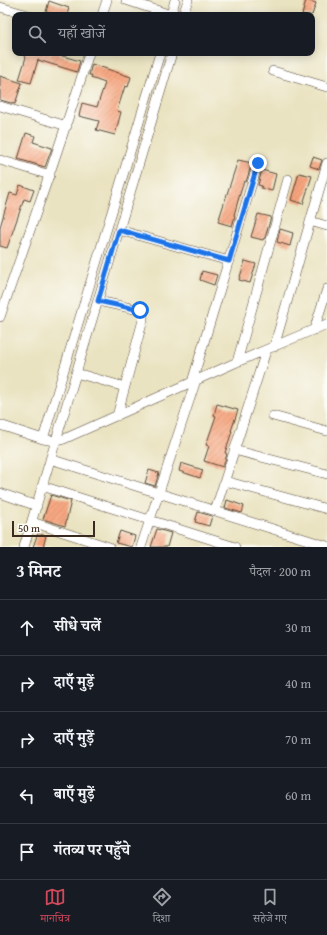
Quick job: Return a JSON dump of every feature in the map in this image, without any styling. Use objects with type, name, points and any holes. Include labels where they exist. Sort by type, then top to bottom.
[{"type":"street","points":[[103,12],[107,0]]},
{"type":"street","points":[[126,0],[146,3],[164,12]]},
{"type":"street","points":[[171,12],[175,0]]},
{"type":"street","points":[[184,12],[188,0]]},
{"type":"street","points":[[0,7],[18,12]]},
{"type":"street","points":[[0,317],[67,126],[88,56]]},
{"type":"street","points":[[43,439],[159,56]]},
{"type":"street","points":[[24,547],[171,56]]},
{"type":"street","points":[[273,71],[327,87]]},
{"type":"street","points":[[0,106],[67,126]]},
{"type":"street","points":[[0,160],[50,175]]},
{"type":"street","points":[[141,547],[194,381],[258,163]]},
{"type":"street","points":[[215,511],[234,450],[270,349],[327,163]]},
{"type":"street","points":[[237,362],[288,179]]},
{"type":"street","points":[[310,221],[327,226]]},
{"type":"street","points":[[119,230],[229,261]]},
{"type":"street","points":[[314,330],[327,289]]},
{"type":"street","points":[[98,301],[135,308],[140,310],[143,314],[143,320],[117,416]]},
{"type":"street","points":[[0,425],[43,439],[55,441],[64,439],[237,362],[327,324]]},
{"type":"street","points":[[76,373],[125,387]]},
{"type":"street","points":[[273,416],[327,431]]},
{"type":"street","points":[[234,450],[327,474]]},
{"type":"street","points":[[50,460],[327,546]]},
{"type":"street","points":[[225,481],[327,509]]},
{"type":"street","points":[[42,486],[235,547]]},
{"type":"street","points":[[0,493],[36,506]]},
{"type":"street","points":[[32,522],[109,547]]},
{"type":"building","points":[[306,0],[316,3],[313,12],[303,12]]},
{"type":"building","points":[[49,1],[69,8],[68,12],[46,12]]},
{"type":"building","points":[[24,56],[62,56],[80,61],[77,72],[38,60],[31,83],[19,80],[26,57]]},
{"type":"building","points":[[92,64],[131,77],[128,87],[125,86],[117,111],[121,112],[115,135],[96,130],[99,121],[79,116],[82,103],[97,107],[105,83],[91,78],[92,75],[89,75]]},
{"type":"building","points":[[0,76],[22,83],[15,104],[0,100]]},
{"type":"building","points":[[26,133],[35,136],[33,142],[52,148],[45,167],[18,159]]},
{"type":"building","points":[[313,157],[322,160],[319,169],[310,166]]},
{"type":"building","points":[[238,160],[252,163],[246,182],[244,181],[232,226],[218,222]]},
{"type":"building","points":[[262,170],[276,174],[272,191],[261,188],[262,186],[258,185]]},
{"type":"building","points":[[299,173],[312,176],[303,204],[291,200]]},
{"type":"building","points":[[20,185],[34,190],[30,201],[24,199],[7,248],[0,246],[0,227],[10,193],[17,195]]},
{"type":"building","points":[[258,214],[271,217],[265,238],[263,240],[251,237]]},
{"type":"building","points":[[280,229],[293,233],[290,246],[277,242]]},
{"type":"building","points":[[245,261],[256,264],[250,283],[239,280]]},
{"type":"building","points":[[202,271],[217,275],[214,285],[200,280]]},
{"type":"building","points":[[217,404],[238,410],[225,453],[227,454],[223,467],[204,461],[209,446],[206,445],[216,416],[214,415]]},
{"type":"building","points":[[181,463],[203,470],[200,478],[179,471]]},
{"type":"building","points":[[149,470],[159,473],[155,486],[145,483]]},
{"type":"building","points":[[51,495],[71,501],[65,526],[43,519]]},
{"type":"building","points":[[227,500],[244,506],[242,513],[225,508]]},
{"type":"building","points":[[198,512],[212,516],[209,526],[195,522]]},
{"type":"building","points":[[157,529],[171,533],[167,547],[151,547]]},
{"type":"building","points":[[120,531],[135,536],[132,547],[116,543]]},
{"type":"building","points":[[38,533],[46,536],[43,547],[33,547]]},
{"type":"route","points":[[140,310],[98,301],[119,230],[229,261],[258,163]]}]
